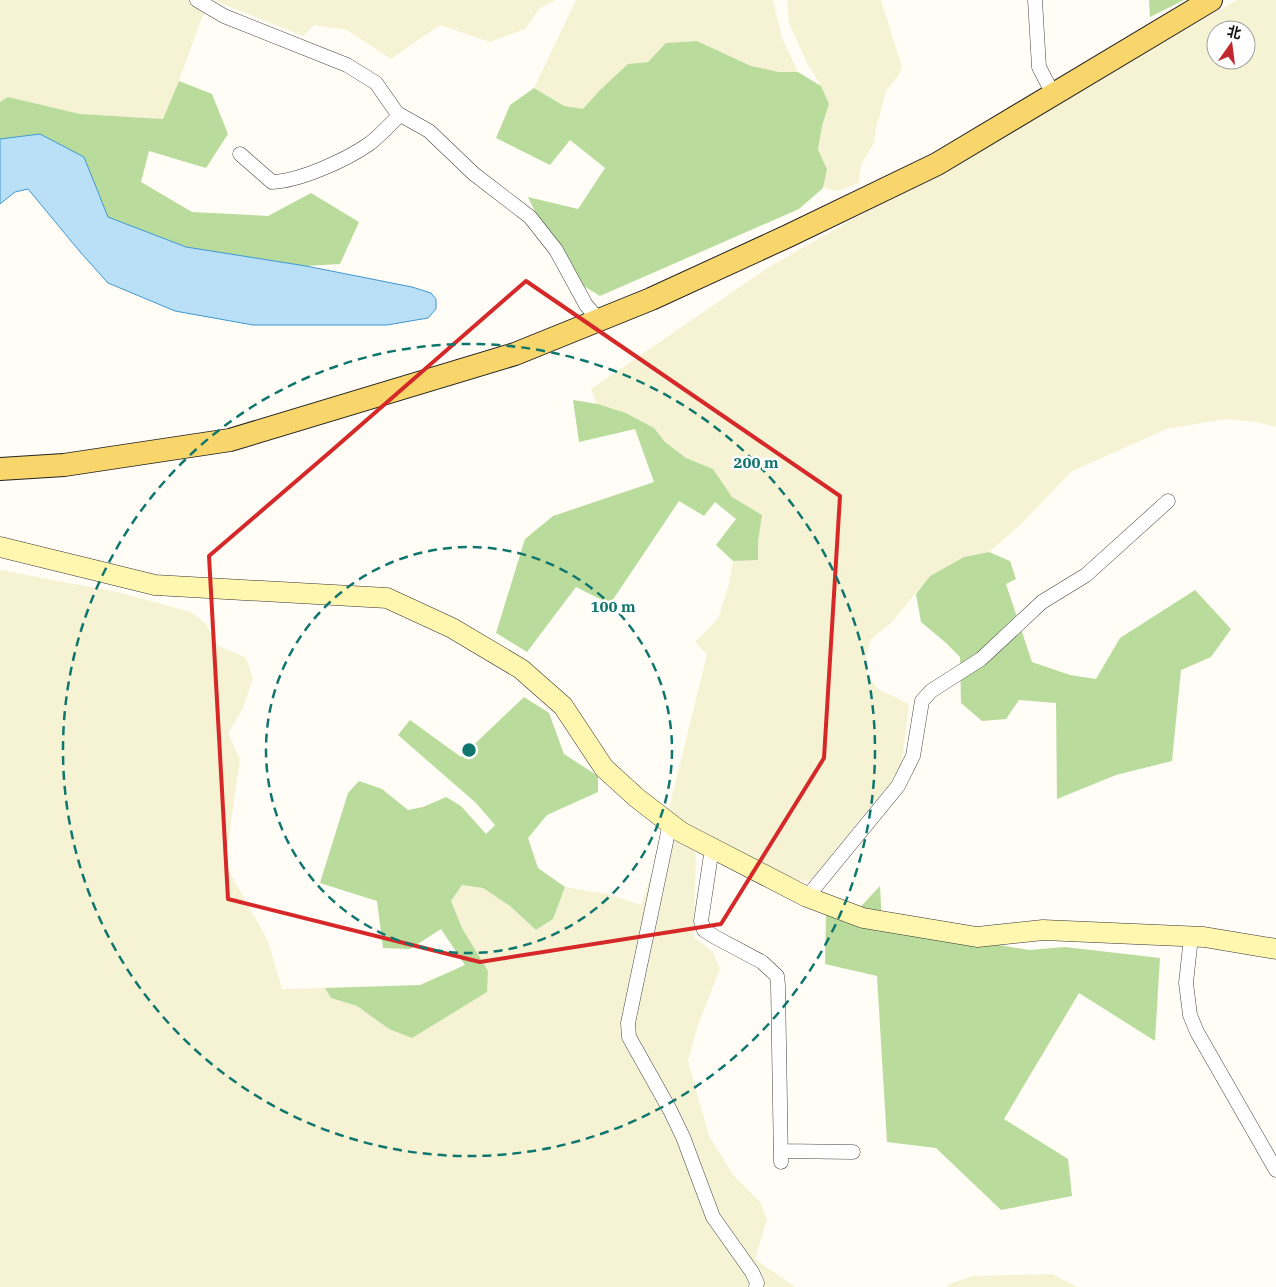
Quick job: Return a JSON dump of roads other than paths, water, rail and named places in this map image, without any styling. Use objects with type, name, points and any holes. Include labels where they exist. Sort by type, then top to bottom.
[{"type":"main road","points":[[0,469],[64,465],[230,440],[516,354],[651,299],[771,244],[936,164],[1211,0]]},
{"type":"street","points":[[197,0],[224,16],[347,65],[376,83],[397,113],[429,131],[474,174],[530,217],[556,250],[586,305],[599,320]]},
{"type":"street","points":[[1036,0],[1039,67],[1053,94]]},
{"type":"street","points":[[240,154],[272,182],[303,176],[335,163],[369,143],[400,115]]},
{"type":"street","points":[[807,897],[898,786],[912,756],[922,701],[931,691],[982,658],[1042,602],[1086,575],[1168,501]]},
{"type":"street","points":[[0,546],[155,586],[387,598],[452,628],[521,668],[563,706],[604,768],[637,798],[681,832],[807,897],[863,918],[977,937],[1043,930],[1204,937],[1276,949]]},
{"type":"street","points":[[670,823],[628,1023],[629,1036],[683,1137],[713,1217],[752,1272],[757,1283],[756,1287]]},
{"type":"street","points":[[712,848],[701,921],[704,930],[714,938],[762,962],[777,976],[781,1157],[853,1152]]},
{"type":"street","points":[[1191,937],[1186,983],[1190,1015],[1196,1032],[1276,1170]]},
{"type":"water","points":[[40,134],[84,157],[108,217],[186,247],[306,266],[412,287],[431,293],[436,299],[436,309],[428,318],[387,325],[253,325],[175,311],[108,283],[28,189],[15,192],[0,204],[0,139]]}]
